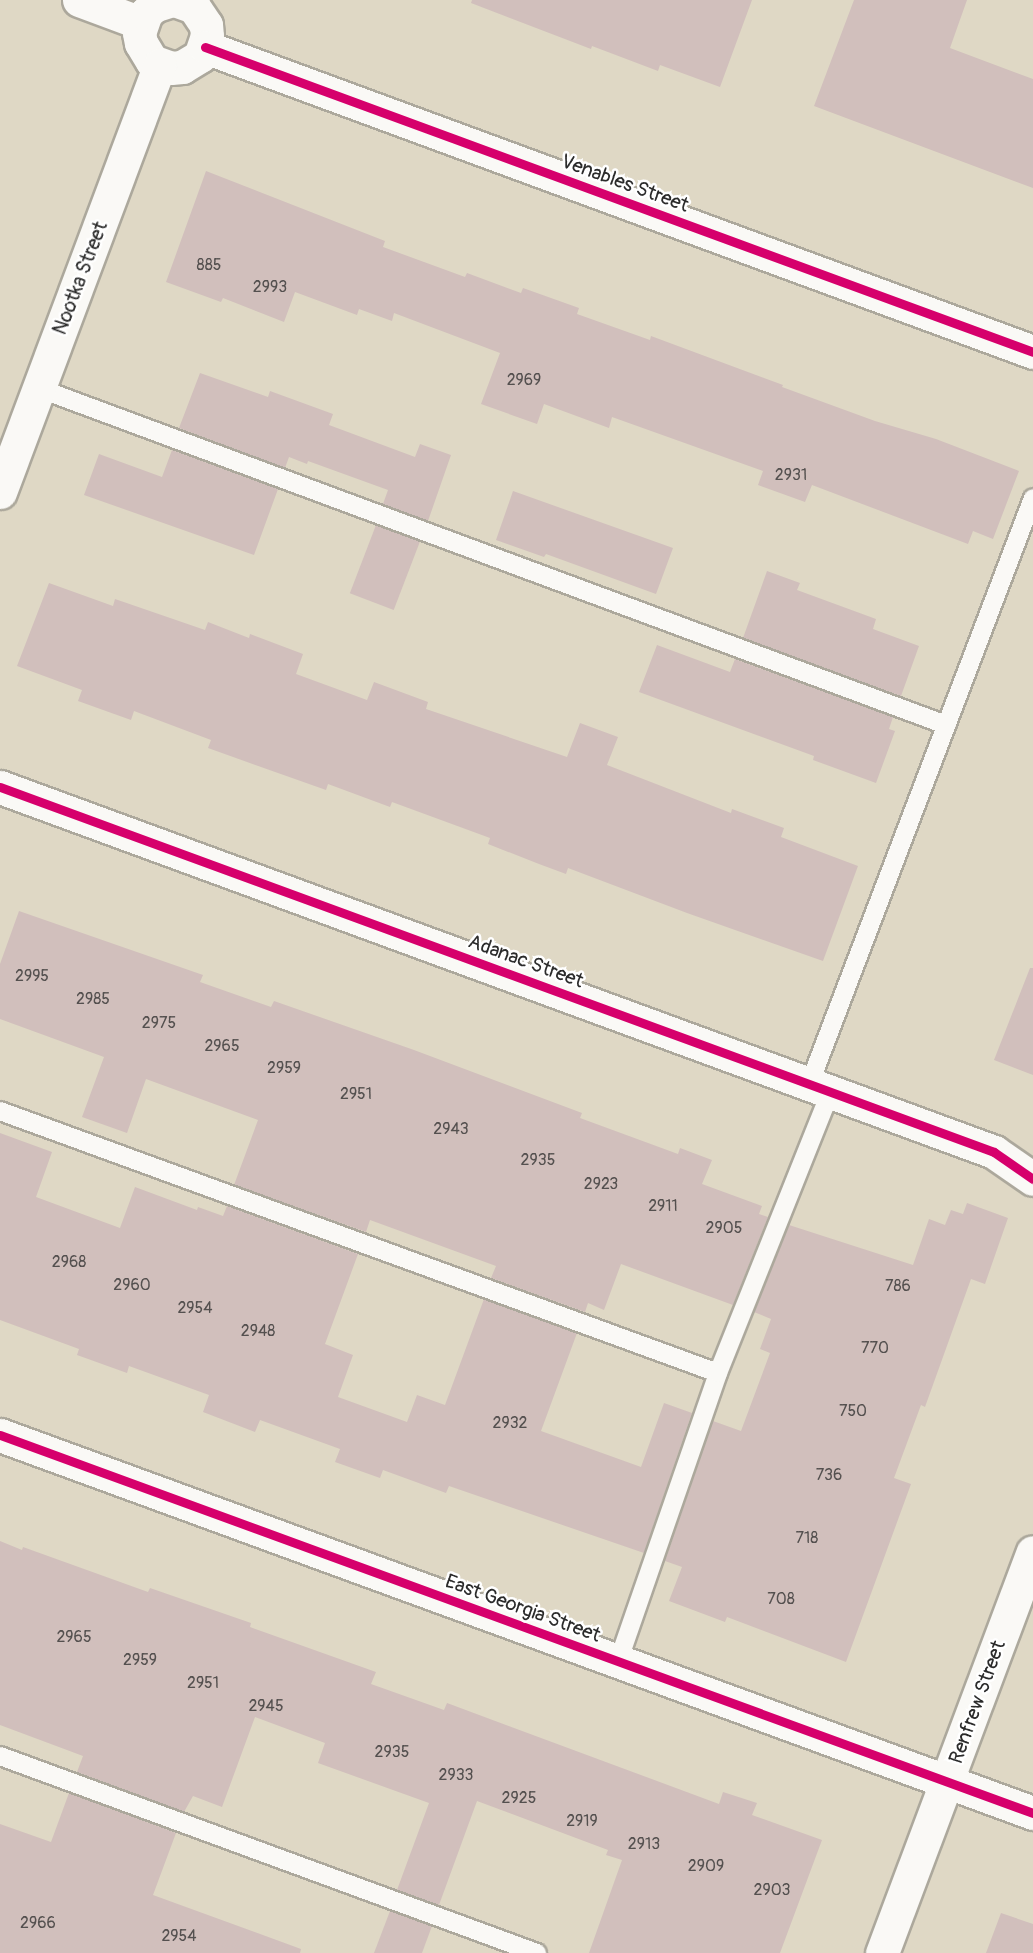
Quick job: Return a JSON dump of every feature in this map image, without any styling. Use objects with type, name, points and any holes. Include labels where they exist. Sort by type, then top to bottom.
[{"type":"street","points":[[79,0],[141,23]]},
{"type":"street","points":[[179,0],[194,7],[206,25],[205,47],[200,56],[182,67],[160,65],[145,52],[141,43],[141,23],[154,6],[179,0]]},
{"type":"street","name":"Venables Street","points":[[205,47],[1033,352]]},
{"type":"street","name":"Nootka Street","points":[[0,492],[160,65]]},
{"type":"street","name":"Adanac Street","points":[[0,787],[994,1152],[1033,1179]]},
{"type":"street","name":"Adanac Street","points":[[994,1152],[1033,1153]]},
{"type":"street","name":"East Georgia Street","points":[[0,1435],[1033,1813]]},
{"type":"street","name":"Renfrew Street","points":[[882,1953],[1033,1552]]},
{"type":"lane","points":[[38,388],[946,725]]},
{"type":"lane","points":[[618,1662],[946,725],[1033,498]]},
{"type":"lane","points":[[0,1112],[718,1373]]},
{"type":"lane","points":[[0,1756],[537,1953]]},
{"type":"building","points":[[472,0],[752,0],[720,87],[660,65],[658,71],[592,46],[591,49],[471,3]]},
{"type":"building","points":[[854,0],[967,0],[950,48],[1033,79],[1033,188],[814,106]]},
{"type":"building","points":[[206,171],[385,241],[383,247],[465,277],[467,273],[521,293],[523,288],[579,308],[577,314],[650,340],[651,336],[783,385],[782,387],[875,421],[936,439],[1019,471],[993,539],[973,531],[968,544],[812,485],[805,502],[758,485],[763,471],[612,417],[609,428],[544,404],[537,424],[481,404],[500,353],[394,313],[392,321],[359,309],[357,315],[295,292],[284,322],[223,298],[221,302],[166,282]]},
{"type":"building","points":[[200,373],[268,397],[270,391],[333,414],[329,425],[415,457],[420,444],[451,455],[428,521],[383,504],[388,490],[308,461],[307,464],[289,457],[285,468],[179,428]]},
{"type":"building","points":[[172,450],[278,489],[254,555],[84,495],[99,454],[162,477]]},
{"type":"building","points":[[513,491],[673,548],[656,594],[546,554],[544,557],[496,540]]},
{"type":"building","points":[[376,525],[420,542],[394,610],[350,593]]},
{"type":"building","points":[[767,571],[800,583],[797,590],[876,619],[873,629],[919,646],[901,696],[743,638]]},
{"type":"building","points":[[49,583],[113,606],[115,599],[205,630],[208,622],[249,638],[250,634],[303,654],[296,674],[367,700],[374,682],[428,702],[426,709],[567,757],[580,723],[618,737],[607,765],[731,813],[732,809],[784,828],[781,837],[858,866],[823,961],[568,868],[566,874],[488,844],[490,838],[392,802],[390,807],[328,784],[326,790],[208,748],[211,740],[134,711],[131,720],[78,701],[82,690],[17,666]]},
{"type":"building","points":[[657,645],[730,672],[735,659],[893,717],[889,729],[895,731],[876,783],[813,760],[814,756],[639,692]]},
{"type":"building","points":[[19,911],[203,975],[200,982],[271,1007],[274,1001],[414,1050],[582,1113],[580,1118],[678,1154],[680,1148],[712,1160],[702,1184],[762,1206],[759,1214],[768,1217],[733,1305],[621,1264],[604,1310],[588,1303],[585,1312],[491,1278],[496,1266],[370,1220],[366,1232],[234,1185],[258,1120],[146,1079],[127,1133],[82,1117],[104,1057],[0,1019],[0,964]]},
{"type":"building","points":[[1030,968],[1033,968],[1033,1075],[994,1060]]},
{"type":"building","points":[[0,1133],[52,1152],[36,1197],[120,1228],[135,1187],[197,1210],[198,1207],[223,1216],[227,1206],[358,1254],[325,1344],[353,1355],[338,1397],[407,1422],[417,1395],[445,1405],[484,1299],[577,1333],[541,1431],[641,1467],[664,1403],[692,1413],[644,1553],[449,1486],[446,1493],[383,1470],[380,1478],[335,1462],[340,1449],[260,1420],[255,1432],[203,1412],[209,1395],[129,1366],[127,1373],[77,1355],[79,1349],[0,1320]]},
{"type":"building","points":[[967,1203],[1008,1218],[985,1284],[971,1279],[925,1407],[921,1405],[894,1478],[911,1484],[846,1662],[727,1617],[725,1622],[669,1601],[682,1567],[665,1561],[713,1421],[741,1431],[770,1353],[760,1349],[771,1319],[754,1312],[789,1225],[913,1265],[929,1219],[945,1225],[951,1210],[963,1214]]},
{"type":"building","points":[[0,1541],[22,1550],[23,1547],[148,1592],[150,1588],[251,1623],[250,1627],[376,1672],[371,1684],[444,1710],[447,1703],[719,1804],[723,1792],[757,1803],[752,1815],[822,1840],[780,1953],[589,1953],[622,1860],[606,1855],[608,1850],[477,1801],[439,1905],[397,1890],[429,1803],[318,1763],[325,1743],[255,1717],[222,1807],[193,1796],[184,1812],[77,1772],[83,1756],[0,1725]]},
{"type":"building","points":[[69,1793],[176,1833],[153,1895],[301,1949],[300,1953],[0,1953],[0,1824],[51,1842]]},
{"type":"building","points":[[390,1911],[432,1926],[422,1953],[374,1953]]},
{"type":"building","points":[[1001,1913],[1033,1924],[1033,1953],[986,1953]]},
{"type":"cycle path","points":[[205,47],[1033,352]]},
{"type":"cycle path","points":[[0,787],[994,1152],[1033,1179]]},
{"type":"cycle path","points":[[0,1435],[1033,1813]]}]
